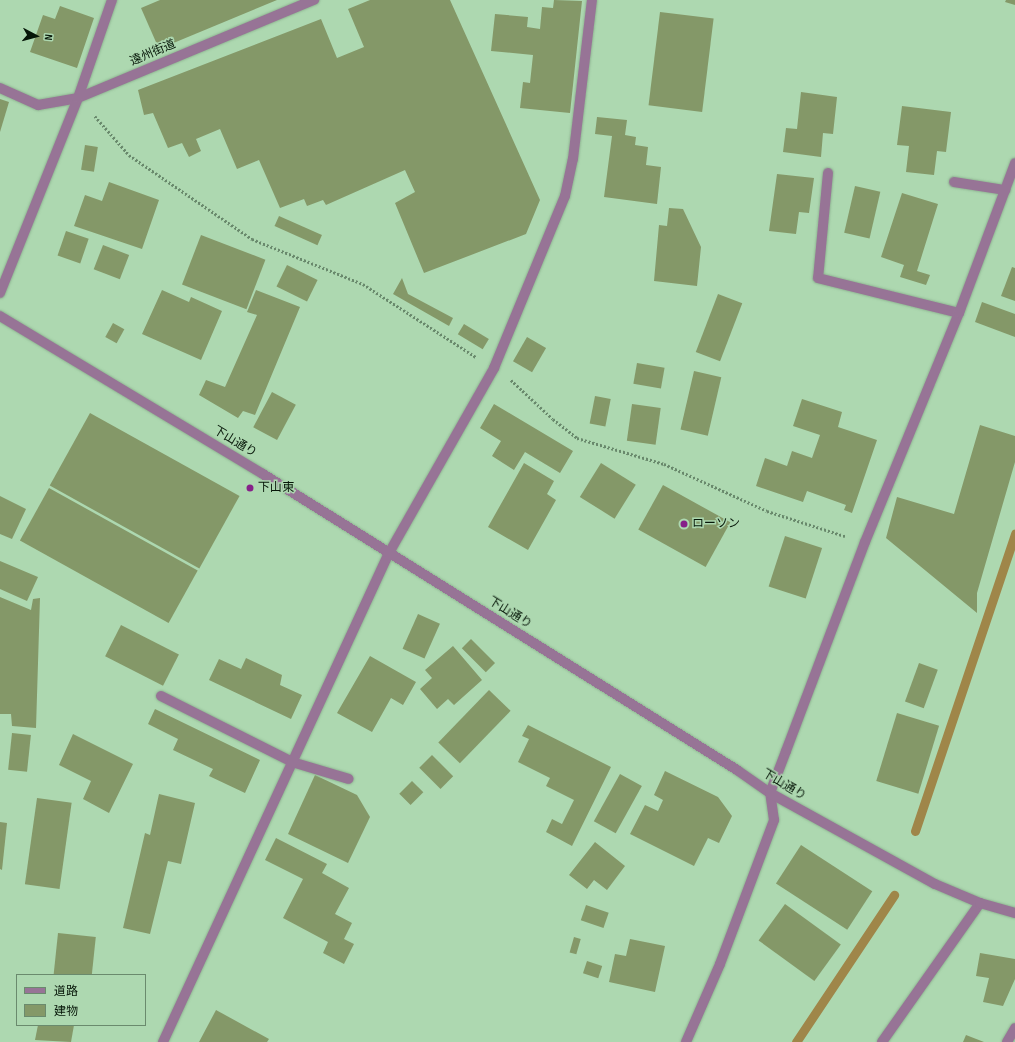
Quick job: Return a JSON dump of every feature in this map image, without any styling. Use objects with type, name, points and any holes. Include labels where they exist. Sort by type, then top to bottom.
[{"type":"street","points":[[0,293],[78,98],[112,0]]},
{"type":"street","name":"遠州街道","points":[[0,88],[38,105],[78,98],[314,0]]},
{"type":"street","points":[[162,1042],[389,553],[494,368],[565,196],[573,159],[592,0]]},
{"type":"street","points":[[686,1042],[720,964],[774,820],[770,793],[866,542],[959,313],[1015,163]]},
{"type":"street","points":[[828,173],[818,278],[959,313]]},
{"type":"street","points":[[954,182],[1005,190]]},
{"type":"street","name":"下山通り","points":[[0,316],[256,470],[737,770],[770,793],[935,884],[980,903],[1015,913]]},
{"type":"street","points":[[161,696],[292,762],[350,780]]},
{"type":"street","points":[[882,1042],[980,903]]},
{"type":"street","points":[[1007,1042],[1015,1028]]},
{"type":"path","points":[[78,98],[129,155],[252,239],[364,284],[505,374],[553,419],[577,438],[664,464],[767,511],[866,542]]},
{"type":"building","points":[[160,0],[277,0],[159,49],[141,8]]},
{"type":"building","points":[[370,0],[450,0],[540,200],[526,234],[424,273],[395,203],[415,192],[405,170],[326,205],[323,200],[307,206],[304,199],[280,208],[259,160],[237,169],[220,129],[196,139],[201,151],[189,157],[182,143],[168,148],[153,113],[144,115],[138,90],[321,19],[337,58],[364,47],[348,9]]},
{"type":"building","points":[[554,0],[582,1],[570,113],[520,108],[523,82],[530,83],[533,55],[491,51],[495,14],[528,17],[527,27],[540,29],[542,7],[553,8]]},
{"type":"building","points":[[1006,0],[1015,0],[1015,5],[1005,2]]},
{"type":"building","points":[[60,6],[94,18],[77,68],[30,52],[43,15],[55,19]]},
{"type":"building","points":[[660,12],[714,19],[702,112],[649,105]]},
{"type":"building","points":[[801,92],[837,97],[833,134],[823,133],[821,157],[783,152],[786,128],[797,129]]},
{"type":"building","points":[[0,99],[9,102],[0,132]]},
{"type":"building","points":[[902,106],[951,112],[946,152],[937,151],[934,175],[906,172],[909,146],[897,145]]},
{"type":"building","points":[[597,117],[627,120],[625,135],[636,137],[635,145],[648,147],[646,165],[661,167],[657,204],[604,197],[612,136],[595,134]]},
{"type":"building","points":[[85,145],[98,147],[94,172],[81,170]]},
{"type":"building","points":[[777,174],[814,178],[809,213],[799,212],[796,234],[769,231]]},
{"type":"building","points":[[109,182],[159,200],[142,249],[74,226],[85,195],[102,201]]},
{"type":"building","points":[[855,186],[880,192],[870,239],[844,233]]},
{"type":"building","points":[[902,193],[938,204],[917,271],[930,275],[926,285],[900,277],[904,265],[881,257]]},
{"type":"building","points":[[669,208],[683,209],[701,247],[697,286],[654,281],[659,225],[667,226]]},
{"type":"building","points":[[279,216],[322,235],[317,245],[275,226]]},
{"type":"building","points":[[66,231],[89,239],[80,263],[58,256]]},
{"type":"building","points":[[201,235],[265,260],[246,309],[182,284]]},
{"type":"building","points":[[103,245],[129,255],[120,279],[94,269]]},
{"type":"building","points":[[287,265],[318,280],[307,301],[276,287]]},
{"type":"building","points":[[1012,267],[1015,268],[1015,301],[1001,296]]},
{"type":"building","points":[[402,278],[408,294],[453,318],[449,326],[393,294]]},
{"type":"building","points":[[162,290],[189,302],[191,297],[222,311],[201,360],[142,334]]},
{"type":"building","points":[[256,290],[300,307],[255,415],[243,411],[238,418],[199,395],[206,380],[225,387],[257,315],[247,312]]},
{"type":"building","points":[[718,294],[742,303],[720,361],[696,352]]},
{"type":"building","points":[[982,302],[1015,314],[1015,337],[975,322]]},
{"type":"building","points":[[113,323],[124,329],[117,343],[105,337]]},
{"type":"building","points":[[464,324],[489,339],[483,349],[458,334]]},
{"type":"building","points":[[527,337],[546,348],[532,372],[513,361]]},
{"type":"building","points":[[637,363],[665,368],[661,389],[633,384]]},
{"type":"building","points":[[694,371],[721,377],[708,436],[681,429]]},
{"type":"building","points":[[272,392],[296,405],[277,440],[253,427]]},
{"type":"building","points":[[595,396],[611,399],[605,427],[590,423]]},
{"type":"building","points":[[802,399],[842,412],[838,427],[877,440],[852,513],[844,510],[846,505],[807,491],[803,502],[756,486],[765,458],[787,466],[792,451],[812,458],[820,435],[793,426]]},
{"type":"building","points":[[494,404],[573,451],[560,473],[525,452],[514,470],[492,456],[501,441],[480,428]]},
{"type":"building","points":[[632,404],[661,408],[656,445],[627,441]]},
{"type":"building","points":[[90,413],[240,496],[199,568],[50,486]]},
{"type":"building","points":[[980,425],[1015,436],[1015,462],[977,593],[977,613],[886,538],[897,497],[954,514]]},
{"type":"building","points":[[524,463],[554,481],[547,494],[556,500],[528,550],[488,527]]},
{"type":"building","points":[[601,463],[636,485],[615,519],[580,497]]},
{"type":"building","points":[[663,485],[730,522],[706,567],[638,530]]},
{"type":"building","points":[[49,488],[198,570],[169,623],[20,540]]},
{"type":"building","points":[[0,496],[26,509],[12,539],[0,534]]},
{"type":"building","points":[[785,536],[822,548],[806,598],[769,586]]},
{"type":"building","points":[[0,561],[38,577],[27,601],[0,589]]},
{"type":"building","points":[[0,597],[31,610],[33,599],[40,598],[36,728],[12,726],[11,714],[0,714]]},
{"type":"building","points":[[418,614],[440,624],[424,658],[403,649]]},
{"type":"building","points":[[121,625],[179,655],[163,686],[105,656]]},
{"type":"building","points":[[471,639],[495,663],[486,672],[462,648]]},
{"type":"building","points":[[453,646],[482,680],[454,705],[448,699],[437,709],[420,689],[432,678],[425,670]]},
{"type":"building","points":[[370,656],[416,682],[403,705],[391,698],[372,732],[337,713]]},
{"type":"building","points":[[246,658],[282,675],[280,685],[302,695],[291,719],[209,680],[219,659],[241,669]]},
{"type":"building","points":[[919,663],[938,670],[924,708],[905,702]]},
{"type":"building","points":[[489,690],[511,711],[460,763],[438,743]]},
{"type":"building","points":[[155,709],[260,760],[245,793],[209,776],[213,769],[173,750],[178,739],[148,724]]},
{"type":"building","points":[[897,713],[939,726],[918,794],[876,781]]},
{"type":"building","points":[[528,725],[611,767],[572,846],[546,832],[552,819],[562,824],[574,800],[546,786],[550,778],[518,762],[529,739],[522,736]]},
{"type":"building","points":[[12,733],[31,735],[27,772],[8,770]]},
{"type":"building","points":[[73,734],[133,764],[109,813],[83,799],[91,781],[59,765]]},
{"type":"building","points":[[432,755],[453,776],[440,789],[419,768]]},
{"type":"building","points":[[665,771],[718,797],[732,816],[719,843],[708,838],[694,866],[630,834],[645,805],[658,811],[663,800],[654,795]]},
{"type":"building","points":[[620,774],[642,786],[616,833],[594,821]]},
{"type":"building","points":[[315,775],[357,795],[370,817],[348,863],[288,834]]},
{"type":"building","points":[[412,781],[423,792],[411,805],[399,794]]},
{"type":"building","points":[[159,794],[195,803],[181,864],[168,861],[150,934],[123,928],[145,833],[150,835]]},
{"type":"building","points":[[37,798],[72,803],[60,889],[25,884]]},
{"type":"building","points":[[0,822],[7,823],[2,870],[0,869]]},
{"type":"building","points":[[276,838],[327,864],[322,873],[349,888],[335,914],[352,923],[344,939],[354,944],[344,964],[323,953],[328,942],[283,918],[303,879],[265,860]]},
{"type":"building","points":[[595,842],[625,866],[607,890],[594,880],[587,889],[569,875]]},
{"type":"building","points":[[801,845],[872,891],[847,930],[776,884]]},
{"type":"building","points":[[785,904],[841,945],[814,981],[759,940]]},
{"type":"building","points":[[586,905],[609,913],[603,928],[581,920]]},
{"type":"building","points":[[58,933],[96,937],[92,974],[54,974]]},
{"type":"building","points":[[574,937],[581,939],[576,954],[570,952]]},
{"type":"building","points":[[630,939],[665,946],[655,992],[609,982],[615,954],[626,956]]},
{"type":"building","points":[[980,953],[1015,959],[1015,979],[1003,1006],[983,1002],[989,978],[976,976]]},
{"type":"building","points":[[587,961],[602,966],[598,978],[583,973]]},
{"type":"building","points":[[216,1010],[269,1039],[267,1042],[199,1042]]},
{"type":"building","points":[[38,1026],[74,1026],[71,1042],[35,1040]]},
{"type":"building","points":[[966,1035],[984,1042],[963,1042]]},
{"type":"waterway","points":[[915,831],[1015,533]]},
{"type":"waterway","points":[[796,1042],[894,895]]},
{"type":"place","name":"下山東","points":[[250,488]]},
{"type":"place","name":"ローソン","points":[[684,524]]}]
